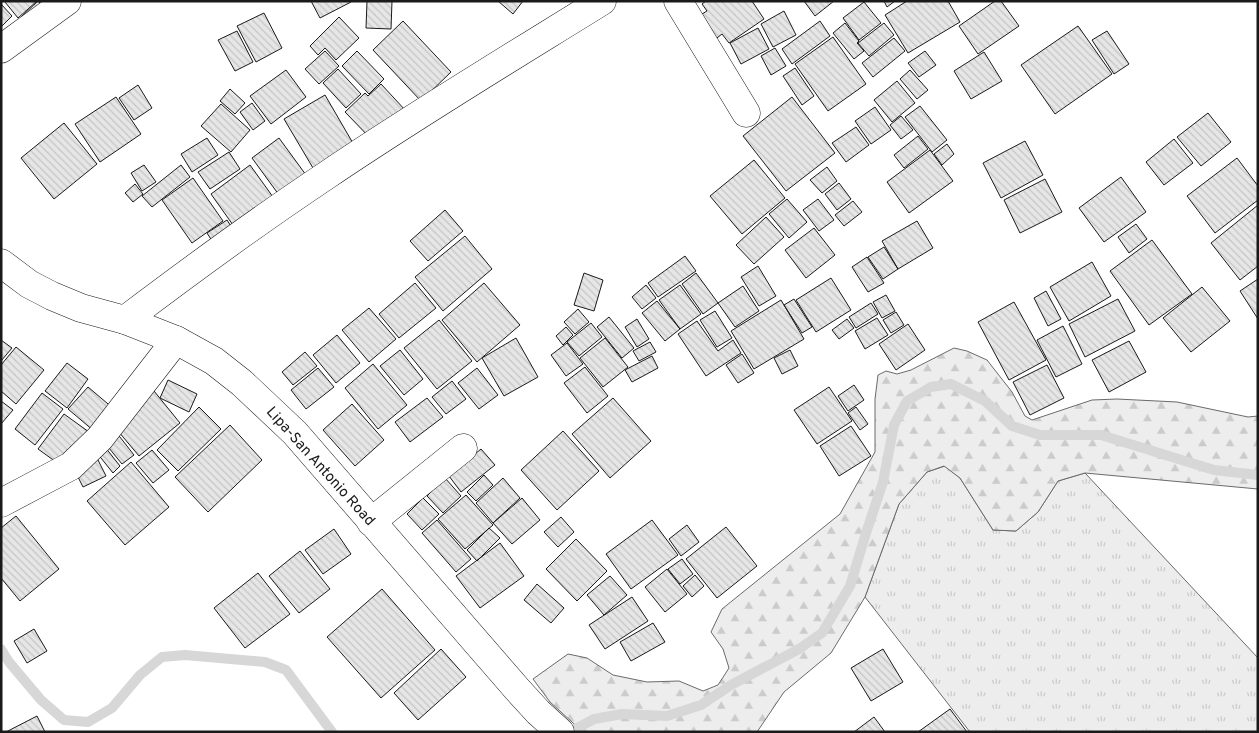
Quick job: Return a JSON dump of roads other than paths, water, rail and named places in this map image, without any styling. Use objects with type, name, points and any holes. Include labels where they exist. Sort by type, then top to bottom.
[{"type":"street","points":[[1,49],[67,1]]},
{"type":"street","points":[[125,320],[193,269],[327,175],[602,1]]},
{"type":"street","points":[[678,1],[746,113]]},
{"type":"street","name":"Lipa-San Antonio Road","points":[[1,263],[29,284],[52,296],[81,308],[125,320],[176,340],[214,361],[268,406],[295,433],[538,712],[560,732]]},
{"type":"street","points":[[1,502],[71,466],[100,438],[176,340]]},
{"type":"street","points":[[371,522],[463,448]]},
{"type":"waterway","points":[[570,732],[594,719],[622,714],[667,716],[701,705],[731,685],[799,649],[822,633],[850,586],[883,482],[894,425],[907,401],[931,387],[951,384],[985,401],[1012,426],[1040,435],[1101,435],[1214,470],[1258,475]]},
{"type":"waterway","points":[[1,649],[9,662],[41,700],[64,720],[88,722],[112,708],[140,675],[162,657],[185,655],[265,662],[286,670],[332,732]]}]
